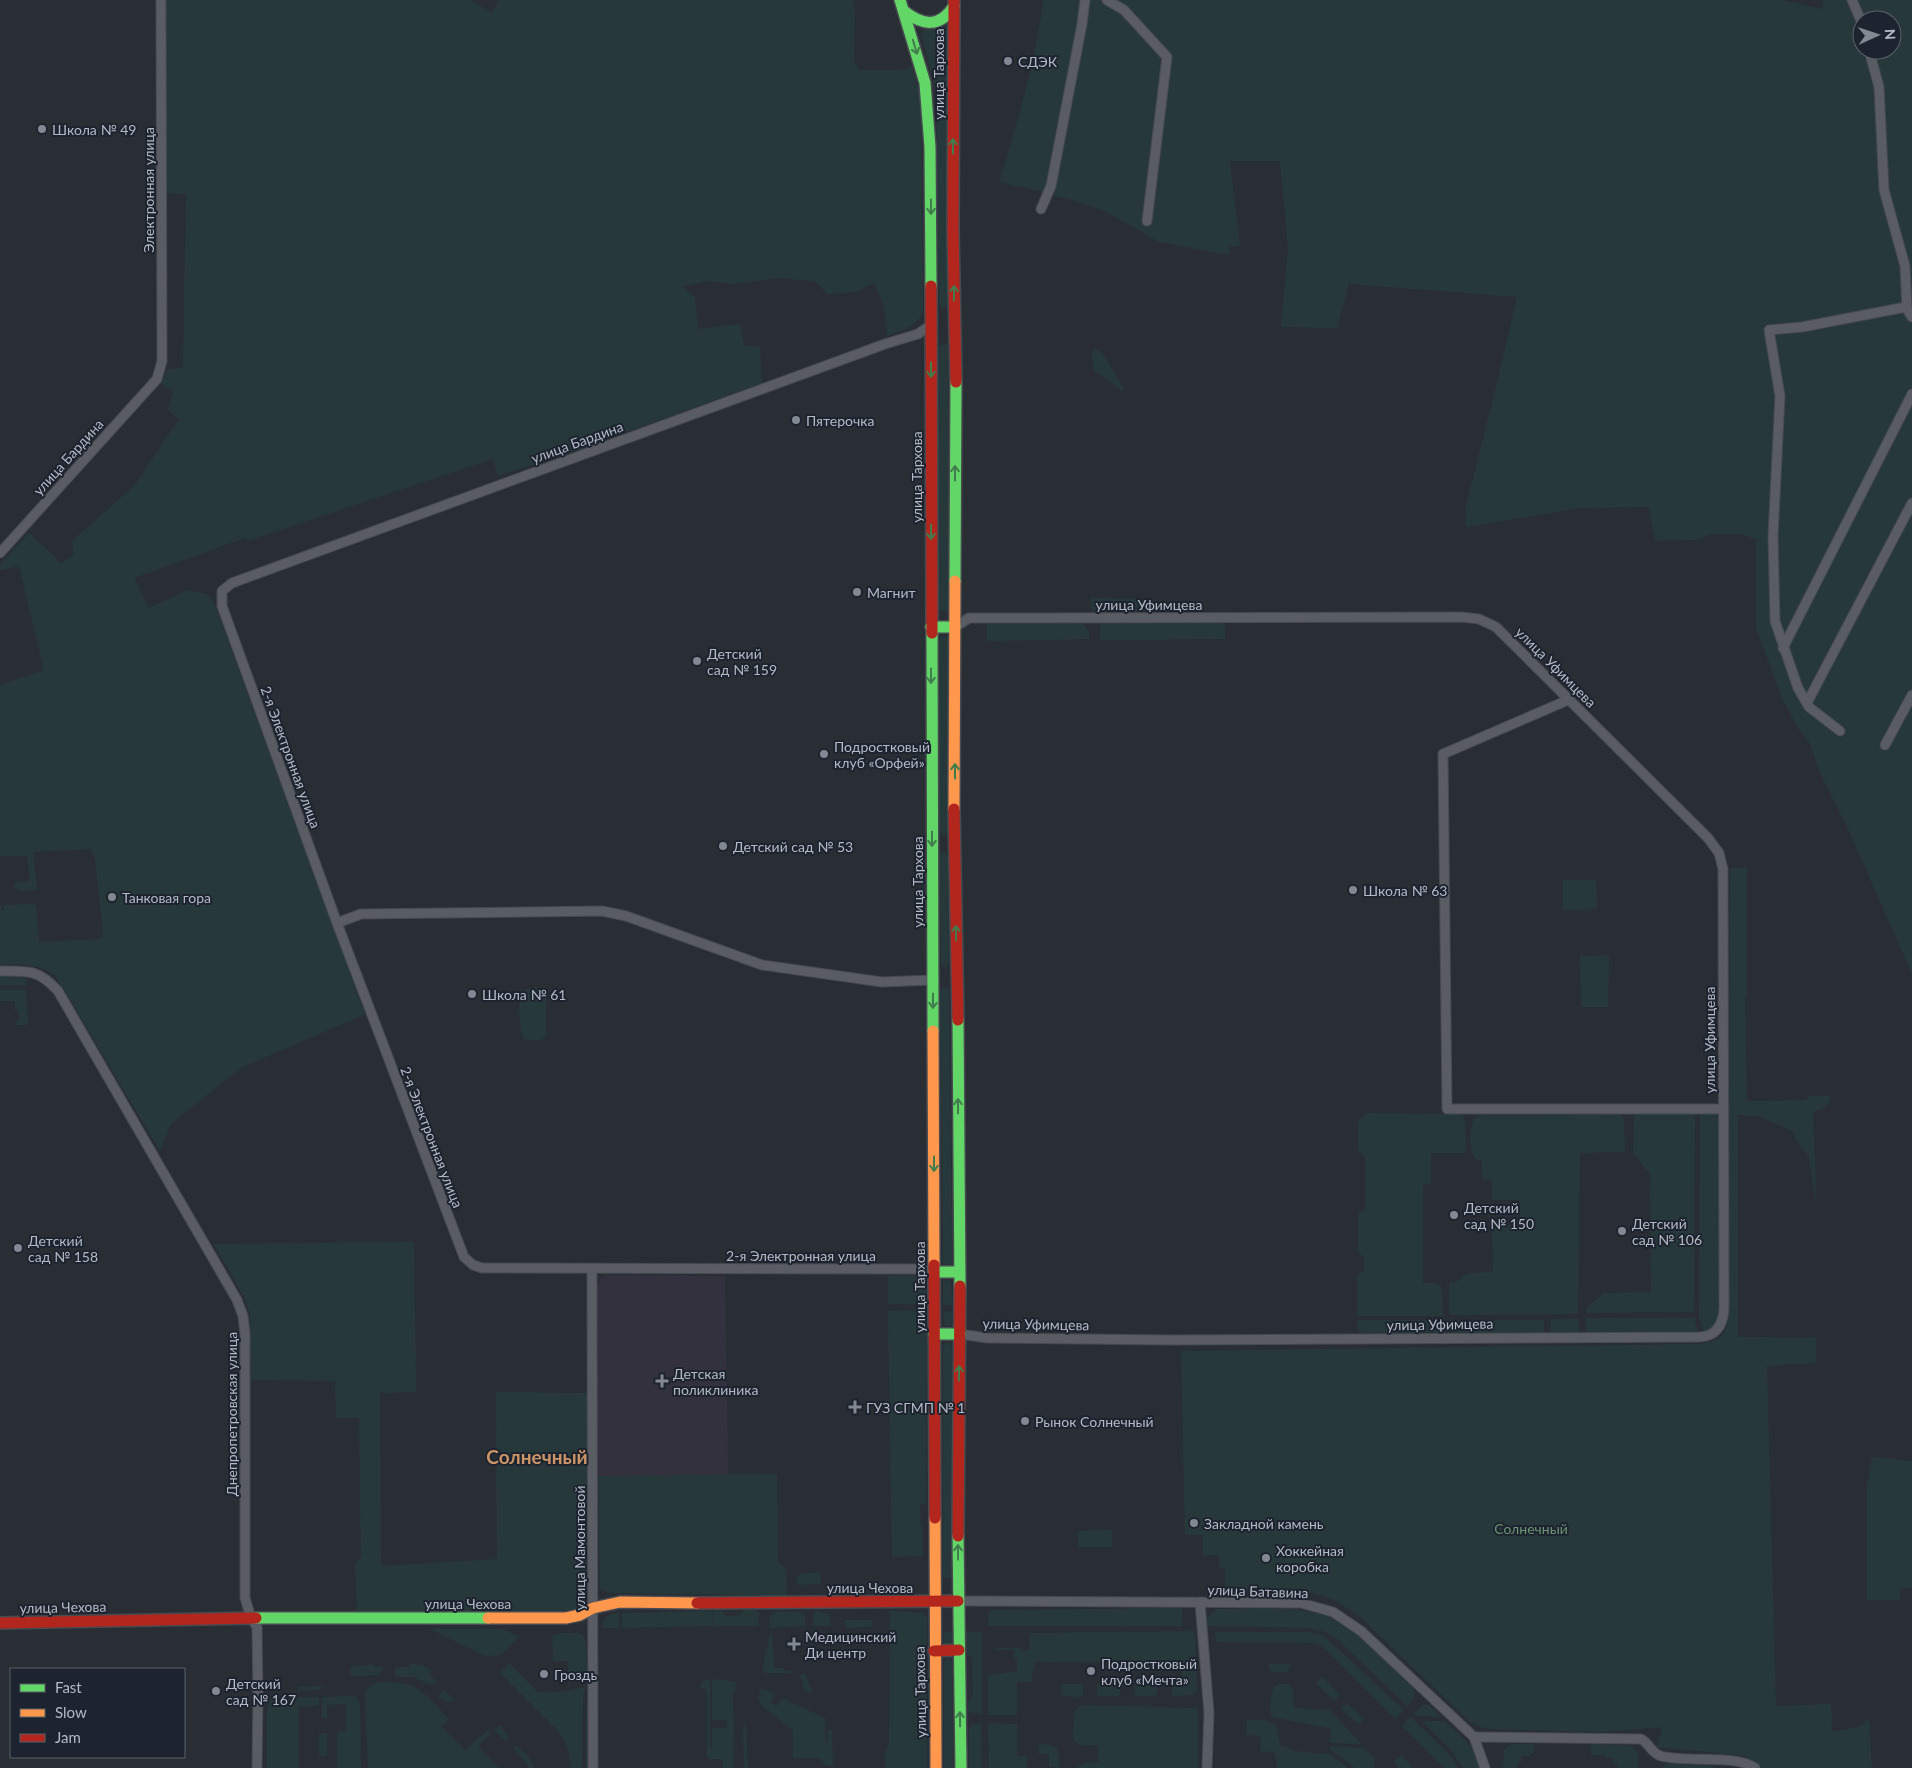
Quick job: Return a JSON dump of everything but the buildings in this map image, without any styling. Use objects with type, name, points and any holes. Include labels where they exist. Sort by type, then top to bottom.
[{"type":"main road","points":[[902,6],[912,19],[932,22],[947,17],[954,3]]},
{"type":"main road","name":"улица Тархова","points":[[954,3],[954,322],[956,344],[954,842],[958,992],[960,1334],[958,1601],[961,1768]]},
{"type":"main road","name":"улица Тархова","points":[[902,6],[925,84],[930,147],[934,1650],[936,1768]]},
{"type":"main road","points":[[931,325],[954,322]]},
{"type":"main road","points":[[931,628],[955,627]]},
{"type":"main road","points":[[934,1272],[959,1272]]},
{"type":"main road","points":[[934,1334],[960,1334]]},
{"type":"main road","name":"улица Чехова","points":[[0,1624],[251,1618],[566,1618],[580,1615],[594,1608],[620,1602],[958,1601]]},
{"type":"main road","points":[[934,1650],[959,1650]]},
{"type":"street","name":"Электронная улица","points":[[157,379],[162,361],[161,0]]},
{"type":"street","points":[[1041,209],[1051,186],[1081,33],[1085,0]]},
{"type":"street","points":[[1107,0],[1124,10],[1167,57],[1147,221]]},
{"type":"street","points":[[1872,60],[1879,88],[1884,190],[1905,266],[1906,307],[1912,317]]},
{"type":"street","points":[[1840,731],[1809,707],[1798,688],[1775,621],[1773,536],[1780,396],[1769,330],[1802,327],[1906,307]]},
{"type":"street","name":"улица Бардина","points":[[232,583],[877,347],[918,334],[931,325]]},
{"type":"street","name":"улица Бардина","points":[[0,554],[157,379]]},
{"type":"street","points":[[1783,648],[1912,394]]},
{"type":"street","points":[[1807,703],[1912,503]]},
{"type":"street","name":"2-я Электронная улица","points":[[232,583],[222,591],[222,606],[337,923],[464,1257],[473,1265],[482,1268],[918,1269],[934,1272]]},
{"type":"street","name":"улица Уфимцева","points":[[955,627],[970,618],[1470,618],[1484,621],[1496,627],[1708,838],[1719,853],[1723,869],[1724,1314],[1720,1326],[1713,1334],[1707,1336],[1171,1340],[987,1338],[960,1334]]},
{"type":"street","points":[[1885,746],[1912,695]]},
{"type":"street","points":[[1568,700],[1443,754],[1447,1109],[1723,1109]]},
{"type":"street","points":[[337,923],[361,914],[602,911],[626,916],[762,965],[882,982],[933,980]]},
{"type":"street","name":"Днепропетровская улица","points":[[0,971],[32,972],[48,980],[58,991],[237,1300],[243,1316],[245,1333],[245,1598],[251,1618],[257,1627],[257,1768]]},
{"type":"street","name":"улица Мамонтовой","points":[[592,1269],[593,1768]]},
{"type":"street","name":"улица Батавина","points":[[958,1601],[1301,1603],[1332,1612],[1361,1631],[1474,1738],[1486,1768]]},
{"type":"street","points":[[1200,1602],[1209,1712],[1207,1768]]},
{"type":"street","points":[[1474,1738],[1641,1739],[1647,1742],[1654,1753],[1660,1756],[1740,1762],[1755,1768]]},
{"type":"shaded area","name":"Детская поликлиника","points":[[605,1275],[725,1276],[728,1475],[598,1476],[597,1287]]},
{"type":"green space","points":[[167,0],[471,0],[492,13],[499,0],[853,0],[855,14],[854,61],[859,70],[901,70],[912,66],[919,94],[921,112],[923,311],[913,324],[887,336],[884,307],[874,282],[857,292],[828,294],[815,281],[778,278],[734,284],[709,281],[682,287],[695,297],[698,329],[740,324],[744,345],[760,347],[762,383],[566,454],[498,476],[493,459],[247,541],[245,538],[134,578],[149,608],[187,590],[207,594],[215,605],[365,1014],[241,1068],[171,1124],[160,1151],[56,976],[37,967],[0,964],[0,906],[2,906],[2,911],[4,910],[4,905],[36,905],[39,942],[99,939],[103,933],[95,858],[91,849],[33,852],[37,888],[34,890],[20,891],[15,888],[15,883],[30,881],[27,856],[0,856],[0,685],[44,670],[19,566],[0,570],[0,564],[29,533],[61,563],[74,555],[72,541],[135,485],[179,419],[168,410],[173,392],[160,383],[167,369],[183,368],[186,194],[167,193]]},
{"type":"green space","points":[[1043,0],[1782,0],[1823,9],[1823,0],[1912,0],[1912,974],[1849,831],[1821,775],[1809,742],[1798,728],[1782,698],[1756,628],[1756,539],[1740,534],[1711,534],[1698,540],[1655,541],[1649,507],[1581,508],[1466,527],[1466,506],[1517,297],[1349,284],[1337,328],[1281,327],[1288,250],[1280,161],[1230,161],[1240,246],[1229,246],[1229,255],[1159,242],[1101,209],[1047,193],[999,182],[1036,47]]},
{"type":"green space","points":[[946,26],[948,30],[948,305],[944,309],[941,308],[939,303],[936,102],[934,83],[921,34],[927,27]]},
{"type":"green space","points":[[948,344],[948,611],[938,611],[938,345]]},
{"type":"green space","points":[[1095,349],[1102,353],[1124,388],[1123,391],[1094,371],[1091,354]]},
{"type":"green space","points":[[1090,598],[1142,599],[1141,609],[1139,612],[1097,612],[1092,609]]},
{"type":"green space","points":[[1082,623],[1089,631],[1089,639],[987,641],[987,624]]},
{"type":"green space","points":[[1101,623],[1221,623],[1225,626],[1225,639],[1099,640]]},
{"type":"green space","points":[[945,636],[948,639],[949,830],[945,835],[941,833],[939,827],[938,639]]},
{"type":"green space","points":[[944,852],[948,857],[949,964],[945,968],[941,964],[940,858],[940,854]]},
{"type":"green space","name":"Солнечный","points":[[1747,867],[1747,995],[1745,999],[1747,1101],[1807,1100],[1808,1096],[1830,1096],[1827,1105],[1813,1112],[1817,1205],[1808,1155],[1795,1138],[1793,1131],[1758,1116],[1738,1115],[1738,1337],[1816,1337],[1816,1363],[1767,1366],[1776,1706],[1831,1704],[1832,1732],[1861,1726],[1869,1718],[1872,1768],[1759,1768],[1746,1756],[1657,1747],[1662,1727],[1603,1732],[1490,1729],[1477,1726],[1469,1721],[1358,1615],[1343,1605],[1325,1597],[1297,1590],[1225,1590],[1225,1568],[1219,1567],[1219,1555],[1203,1555],[1203,1535],[1185,1535],[1181,1351],[1701,1344],[1718,1338],[1724,1333],[1728,1316],[1730,868]]},
{"type":"green space","points":[[1563,880],[1596,880],[1597,909],[1563,910]]},
{"type":"green space","points":[[1609,955],[1608,1007],[1581,1007],[1580,956]]},
{"type":"green space","points":[[0,976],[21,976],[26,980],[26,985],[0,985]]},
{"type":"green space","points":[[536,987],[544,992],[546,997],[546,1035],[538,1041],[525,1040],[520,1026],[520,999],[525,990]]},
{"type":"green space","points":[[944,987],[949,989],[952,1262],[949,1266],[943,1263],[940,991]]},
{"type":"green space","points":[[0,990],[26,990],[28,1025],[16,1025],[16,1021],[19,1020],[18,1010],[15,1010],[15,1001],[0,1001]]},
{"type":"green space","points":[[1700,1112],[1715,1114],[1719,1119],[1718,1321],[1714,1327],[1704,1332],[1699,1317]]},
{"type":"green space","points":[[1367,1113],[1460,1114],[1465,1121],[1466,1153],[1431,1153],[1431,1184],[1423,1185],[1423,1283],[1436,1283],[1442,1287],[1443,1316],[1357,1316],[1357,1275],[1364,1271],[1364,1257],[1358,1252],[1358,1214],[1365,1210],[1365,1155],[1358,1151],[1358,1121]]},
{"type":"green space","points":[[1695,1113],[1694,1312],[1587,1313],[1586,1308],[1604,1293],[1651,1292],[1650,1174],[1633,1153],[1634,1116],[1636,1114]]},
{"type":"green space","points":[[1618,1114],[1624,1120],[1625,1152],[1580,1153],[1578,1314],[1449,1315],[1449,1284],[1458,1281],[1468,1273],[1493,1272],[1492,1226],[1520,1225],[1519,1200],[1492,1200],[1492,1180],[1482,1179],[1482,1161],[1476,1160],[1470,1140],[1474,1119],[1482,1115]]},
{"type":"green space","points":[[414,1242],[416,1392],[380,1393],[381,1566],[497,1559],[496,1392],[588,1393],[589,1590],[582,1607],[567,1612],[357,1613],[355,1565],[361,1556],[359,1418],[336,1418],[335,1381],[251,1380],[250,1314],[245,1299],[214,1244]]},
{"type":"green space","points":[[888,1276],[918,1277],[925,1285],[927,1304],[888,1304]]},
{"type":"green space","points":[[945,1280],[951,1282],[952,1305],[943,1305],[943,1282]]},
{"type":"green space","points":[[927,1310],[926,1504],[920,1504],[921,1526],[923,1527],[923,1556],[892,1557],[888,1311]]},
{"type":"green space","points":[[952,1311],[952,1325],[945,1326],[943,1312]]},
{"type":"green space","points":[[1586,1318],[1694,1318],[1698,1333],[1588,1333]]},
{"type":"green space","points":[[1551,1319],[1579,1319],[1579,1331],[1576,1333],[1550,1333]]},
{"type":"green space","points":[[1357,1320],[1443,1320],[1443,1328],[1440,1333],[1361,1333],[1358,1330]]},
{"type":"green space","points":[[1450,1320],[1544,1320],[1544,1333],[1452,1333]]},
{"type":"green space","points":[[949,1342],[952,1348],[952,1578],[943,1578],[943,1348],[945,1343]]},
{"type":"green space","points":[[1872,1457],[1912,1461],[1912,1588],[1900,1589],[1900,1600],[1867,1600],[1867,1485]]},
{"type":"green space","points":[[777,1474],[778,1562],[786,1569],[787,1596],[613,1593],[600,1589],[598,1476]]},
{"type":"green space","points":[[1112,1530],[1112,1547],[1078,1547],[1078,1531]]},
{"type":"green space","points":[[803,1573],[820,1573],[821,1584],[797,1585],[797,1578]]},
{"type":"green space","points":[[1182,1608],[1182,1626],[988,1626],[989,1610]]},
{"type":"green space","points":[[1216,1609],[1290,1609],[1330,1618],[1342,1624],[1374,1649],[1412,1686],[1414,1697],[1407,1706],[1336,1638],[1326,1632],[1307,1628],[1206,1626],[1207,1618]]},
{"type":"green space","points":[[745,1610],[754,1610],[759,1613],[758,1626],[714,1626],[713,1611],[721,1611],[727,1616],[739,1616]]},
{"type":"green space","points":[[816,1610],[830,1615],[830,1626],[813,1626],[813,1615]]},
{"type":"green space","points":[[712,1611],[713,1626],[622,1628],[622,1613]]},
{"type":"green space","points":[[890,1611],[924,1613],[927,1618],[927,1768],[885,1768],[885,1754],[889,1742]]},
{"type":"green space","points":[[774,1612],[800,1612],[805,1617],[805,1626],[769,1628],[770,1618]]},
{"type":"green space","points":[[619,1613],[619,1628],[602,1628],[607,1617]]},
{"type":"green space","points":[[845,1620],[872,1620],[872,1627],[846,1628]]},
{"type":"green space","points":[[430,1629],[503,1629],[519,1637],[501,1655],[485,1656]]},
{"type":"green space","points":[[1195,1631],[1197,1691],[1193,1695],[1172,1696],[1172,1683],[1182,1683],[1182,1661],[1035,1662],[1034,1671],[1032,1671],[1032,1682],[1017,1682],[1017,1715],[988,1715],[988,1675],[1017,1671],[1017,1659],[1014,1659],[1014,1650],[994,1650],[995,1648],[1021,1648],[1021,1650],[1029,1650],[1030,1633]]},
{"type":"green space","points":[[944,1632],[952,1632],[952,1644],[944,1646]]},
{"type":"green space","points":[[966,1632],[982,1632],[982,1714],[972,1713],[968,1710],[968,1703],[973,1696],[972,1659],[966,1652]]},
{"type":"green space","points":[[1215,1632],[1308,1632],[1324,1636],[1404,1710],[1395,1719],[1323,1647],[1316,1643],[1216,1642]]},
{"type":"green space","points":[[561,1633],[579,1634],[586,1642],[587,1675],[568,1684],[568,1661],[553,1661],[552,1636]]},
{"type":"green space","points":[[770,1634],[773,1634],[772,1652],[774,1653],[774,1668],[784,1668],[784,1671],[791,1671],[791,1673],[764,1673],[763,1666]]},
{"type":"green space","points":[[948,1658],[952,1664],[953,1768],[944,1768],[944,1662]]},
{"type":"green space","points":[[410,1663],[422,1665],[432,1671],[429,1674],[438,1683],[428,1684],[414,1677],[395,1677],[395,1667],[410,1667]]},
{"type":"green space","points":[[509,1663],[538,1692],[568,1691],[586,1687],[583,1697],[582,1768],[571,1768],[568,1748],[559,1732],[500,1673]]},
{"type":"green space","points":[[374,1664],[374,1666],[384,1667],[378,1675],[351,1676],[351,1667]]},
{"type":"green space","points":[[1269,1664],[1290,1664],[1290,1669],[1286,1672],[1272,1672],[1269,1670]]},
{"type":"green space","points":[[805,1673],[813,1694],[805,1690],[800,1675]]},
{"type":"green space","points":[[1322,1677],[1340,1695],[1336,1700],[1333,1700],[1316,1683]]},
{"type":"green space","points":[[716,1679],[736,1682],[735,1692],[733,1692],[734,1768],[723,1768],[723,1759],[710,1759],[707,1756],[707,1690],[699,1686],[704,1680],[710,1680],[710,1749],[712,1749],[712,1728],[727,1728],[727,1720],[712,1720],[712,1682]]},
{"type":"green space","points":[[389,1682],[409,1685],[430,1699],[449,1720],[441,1726],[465,1750],[488,1730],[491,1733],[478,1746],[499,1768],[368,1768],[365,1694],[371,1685]]},
{"type":"green space","points":[[1061,1684],[1083,1684],[1083,1695],[1080,1697],[1062,1696]]},
{"type":"green space","points":[[1097,1684],[1120,1684],[1120,1694],[1118,1696],[1097,1696]]},
{"type":"green space","points":[[1135,1684],[1157,1684],[1157,1694],[1154,1696],[1135,1696]]},
{"type":"green space","points":[[1288,1684],[1293,1689],[1294,1708],[1330,1710],[1361,1744],[1329,1743],[1332,1729],[1272,1717],[1270,1706],[1272,1693],[1274,1686]]},
{"type":"green space","points":[[324,1686],[319,1690],[297,1691],[298,1687]]},
{"type":"green space","points":[[761,1688],[776,1694],[771,1702],[776,1707],[782,1698],[825,1718],[825,1741],[828,1743],[828,1730],[832,1730],[833,1766],[826,1765],[819,1758],[793,1758],[793,1730],[762,1706],[758,1698]]},
{"type":"green space","points":[[445,1690],[454,1700],[446,1702],[438,1696]]},
{"type":"green space","points":[[588,1695],[588,1768],[586,1768],[586,1708]]},
{"type":"green space","points":[[353,1696],[357,1698],[360,1705],[361,1768],[337,1768],[337,1735],[338,1732],[346,1730],[346,1704],[327,1705],[327,1718],[322,1718],[322,1697]]},
{"type":"green space","points":[[319,1697],[319,1705],[299,1707],[299,1768],[267,1768],[267,1712],[269,1698]]},
{"type":"green space","points":[[1347,1703],[1364,1719],[1361,1723],[1357,1723],[1341,1709]]},
{"type":"green space","points":[[1426,1704],[1441,1717],[1417,1716],[1414,1713]]},
{"type":"green space","points":[[1079,1706],[1196,1708],[1198,1712],[1198,1768],[1076,1768],[1085,1763],[1098,1762],[1098,1745],[1080,1744],[1073,1737],[1074,1712]]},
{"type":"green space","points":[[1411,1717],[1450,1755],[1458,1768],[1444,1768],[1402,1726]]},
{"type":"green space","points":[[1247,1720],[1266,1720],[1276,1725],[1280,1745],[1294,1751],[1323,1754],[1326,1752],[1348,1768],[1277,1768],[1273,1752],[1260,1751],[1261,1736],[1246,1735]]},
{"type":"green space","points":[[1422,1721],[1445,1721],[1470,1745],[1480,1768],[1463,1768],[1452,1751]]},
{"type":"green space","points":[[988,1723],[1017,1724],[1017,1756],[1027,1756],[1027,1768],[989,1768]]},
{"type":"green space","points":[[972,1724],[981,1724],[982,1768],[969,1768],[969,1730]]},
{"type":"green space","points":[[500,1725],[509,1737],[505,1741],[494,1730]]},
{"type":"green space","points":[[746,1725],[748,1768],[744,1768],[743,1726]]},
{"type":"green space","points":[[319,1733],[327,1733],[327,1756],[319,1756]]},
{"type":"green space","points":[[1039,1744],[1051,1745],[1057,1749],[1059,1767],[1049,1767],[1049,1754],[1039,1754]]},
{"type":"green space","points":[[1513,1744],[1534,1744],[1534,1753],[1530,1753],[1529,1756],[1521,1756],[1521,1762],[1517,1762],[1517,1768],[1503,1768],[1504,1749]]},
{"type":"green space","points":[[1591,1744],[1632,1746],[1638,1752],[1638,1768],[1617,1768],[1617,1764],[1613,1764],[1613,1758],[1605,1758],[1605,1755],[1591,1755]]},
{"type":"green space","points":[[516,1745],[531,1760],[534,1768],[529,1768],[513,1748]]},
{"type":"green space","points":[[1331,1746],[1365,1748],[1374,1758],[1375,1768],[1355,1768],[1330,1749]]},
{"type":"green space","points":[[1401,1755],[1413,1768],[1399,1768],[1394,1762]]},
{"type":"green space","points":[[1667,1764],[1714,1766],[1714,1768],[1662,1768]]},
{"type":"traffic: fast","points":[[900,0],[925,83],[930,147],[931,286]]},
{"type":"traffic: fast","points":[[904,11],[918,20],[931,22],[943,18],[954,6]]},
{"type":"traffic: fast","points":[[955,581],[956,382]]},
{"type":"traffic: fast","points":[[931,627],[955,627]]},
{"type":"traffic: fast","points":[[932,633],[933,1031]]},
{"type":"traffic: fast","points":[[958,1020],[960,1286]]},
{"type":"traffic: fast","points":[[934,1272],[959,1272]]},
{"type":"traffic: fast","points":[[934,1334],[960,1334]]},
{"type":"traffic: fast","points":[[958,1536],[961,1768]]},
{"type":"traffic: fast","points":[[256,1618],[488,1618]]},
{"type":"traffic: slow","points":[[954,809],[955,581]]},
{"type":"traffic: slow","points":[[933,1031],[934,1265]]},
{"type":"traffic: slow","points":[[935,1518],[936,1768]]},
{"type":"traffic: slow","points":[[488,1618],[566,1618],[580,1615],[593,1608],[620,1602],[697,1603]]},
{"type":"traffic: jam","points":[[954,0],[953,229],[956,382]]},
{"type":"traffic: jam","points":[[931,286],[932,633]]},
{"type":"traffic: jam","points":[[954,809],[958,1020]]},
{"type":"traffic: jam","points":[[934,1265],[935,1518]]},
{"type":"traffic: jam","points":[[958,1536],[960,1286]]},
{"type":"traffic: jam","points":[[697,1603],[958,1601]]},
{"type":"traffic: jam","points":[[0,1623],[256,1618]]},
{"type":"traffic: jam","points":[[934,1651],[959,1650]]},
{"type":"place","name":"СДЭК","points":[[1008,61]]},
{"type":"place","name":"Школа № 49","points":[[42,129]]},
{"type":"place","name":"Пятерочка","points":[[796,420]]},
{"type":"place","name":"Магнит","points":[[857,592]]},
{"type":"place","name":"Детский сад № 159","points":[[697,661]]},
{"type":"place","name":"Подростковый клуб «Орфей»","points":[[824,754]]},
{"type":"place","name":"Детский сад № 53","points":[[723,846]]},
{"type":"place","name":"Школа № 63","points":[[1353,890]]},
{"type":"place","name":"Танковая гора","points":[[112,897]]},
{"type":"place","name":"Школа № 61","points":[[472,994]]},
{"type":"place","name":"Детский сад № 150","points":[[1454,1215]]},
{"type":"place","name":"Детский сад № 106","points":[[1622,1231]]},
{"type":"place","name":"Детский сад № 158","points":[[18,1248]]},
{"type":"place","name":"Детская поликлиника","points":[[662,1381]]},
{"type":"place","name":"ГУЗ СГМП № 1","points":[[855,1407]]},
{"type":"place","name":"Рынок Солнечный","points":[[1025,1421]]},
{"type":"place","name":"Закладной камень","points":[[1194,1523]]},
{"type":"place","name":"Хоккейная коробка","points":[[1266,1558]]},
{"type":"place","name":"Медицинский Ди центр","points":[[794,1644]]},
{"type":"place","name":"Подростковый клуб «Мечта»","points":[[1091,1671]]},
{"type":"place","name":"Гроздь","points":[[544,1674]]},
{"type":"place","name":"Детский сад № 167","points":[[216,1691]]},
{"type":"district","name":"Солнечный","points":[[537,1456]]}]
